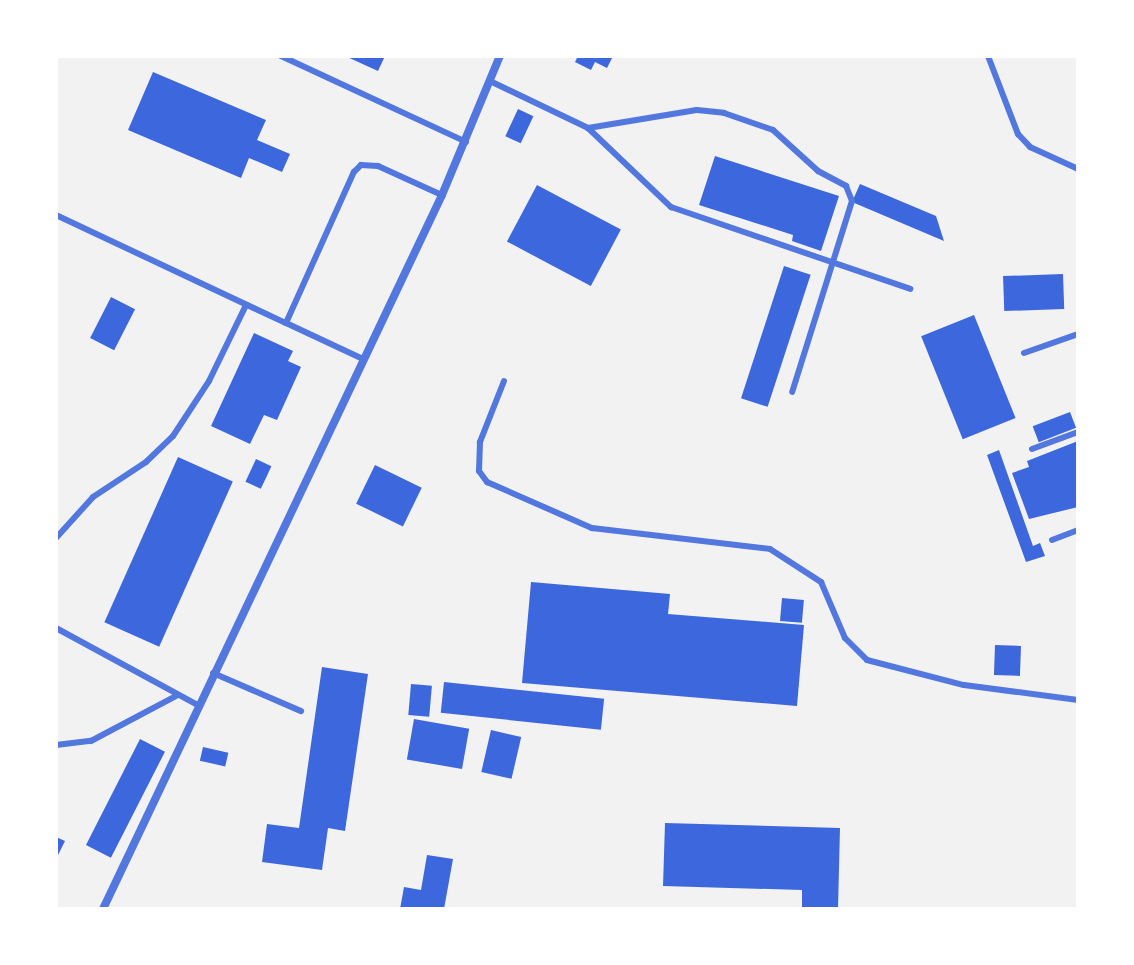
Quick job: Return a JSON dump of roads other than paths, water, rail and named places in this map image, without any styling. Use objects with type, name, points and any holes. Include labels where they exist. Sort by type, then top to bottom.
[{"type":"street","points":[[103,909],[442,195],[492,82],[500,56]]},
{"type":"lane","points":[[281,56],[466,142]]},
{"type":"lane","points":[[988,56],[1018,134],[1030,147],[1078,169]]},
{"type":"lane","points":[[492,82],[588,128],[671,207],[910,289]]},
{"type":"lane","points":[[588,128],[711,110],[773,130],[818,171],[851,191],[833,264],[792,392]]},
{"type":"lane","points":[[286,323],[361,165],[378,166],[442,195]]},
{"type":"lane","points":[[56,215],[363,359]]},
{"type":"lane","points":[[56,538],[93,497],[146,462],[173,436],[209,381],[246,305]]},
{"type":"lane","points":[[1024,353],[1078,334]]},
{"type":"lane","points":[[504,381],[480,442],[479,471],[487,482],[592,528],[770,549],[821,582],[845,638],[867,660],[976,688],[1078,700]]},
{"type":"lane","points":[[1032,449],[1078,432]]},
{"type":"lane","points":[[1052,540],[1078,530]]},
{"type":"lane","points":[[56,628],[198,705]]},
{"type":"lane","points":[[213,673],[301,711]]},
{"type":"lane","points":[[56,745],[91,741],[178,695]]}]
